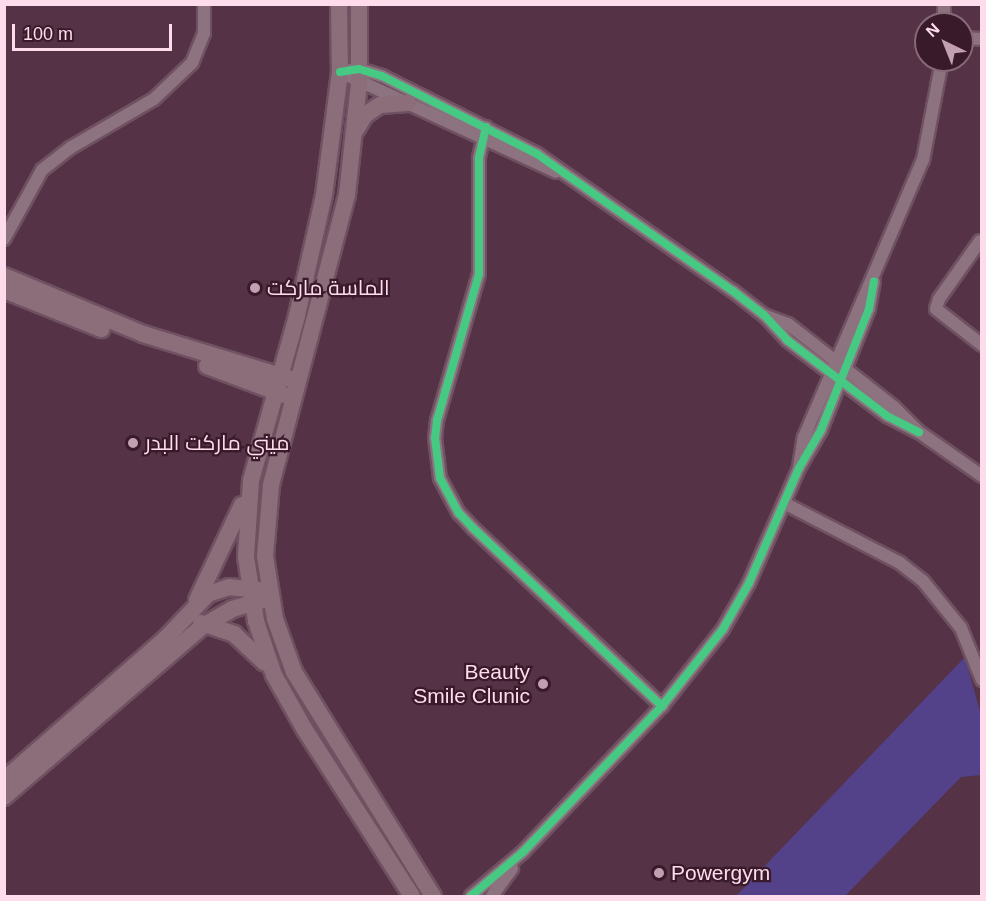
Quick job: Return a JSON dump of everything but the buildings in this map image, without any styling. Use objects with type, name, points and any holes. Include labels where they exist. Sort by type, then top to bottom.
[{"type":"main road","points":[[193,609],[225,547],[251,481],[315,246],[340,72],[339,4]]},
{"type":"main road","points":[[359,4],[356,131],[347,195],[265,520],[270,596],[284,645],[307,697],[433,897]]},
{"type":"main road","points":[[356,131],[365,115],[380,105],[408,103]]},
{"type":"main road","points":[[4,276],[43,299],[142,339],[277,383],[300,382]]},
{"type":"main road","points":[[4,290],[43,299]]},
{"type":"main road","points":[[277,383],[294,399]]},
{"type":"main road","points":[[251,481],[246,538],[252,595],[274,675]]},
{"type":"main road","points":[[6,785],[165,639],[193,609],[219,589],[270,596]]},
{"type":"main road","points":[[6,785],[202,626],[252,595]]},
{"type":"main road","points":[[193,609],[202,626],[234,634],[247,642],[274,675],[305,730],[412,897]]},
{"type":"street","points":[[4,239],[42,170],[70,148],[154,99],[186,69],[201,41],[204,4]]},
{"type":"street","points":[[340,72],[359,76],[484,133]]},
{"type":"street","points":[[471,897],[523,852],[662,706],[723,629],[749,583],[799,468],[817,440],[835,377],[869,309],[874,281],[923,160],[940,72]]},
{"type":"street","points":[[359,76],[408,103],[537,154],[560,173],[764,315],[787,340],[895,421],[919,432]]},
{"type":"street","points":[[484,133],[479,274],[437,420],[435,438],[440,478],[459,513],[473,528],[662,706]]},
{"type":"street","points":[[980,241],[939,299],[936,309],[981,345]]},
{"type":"street","points":[[764,315],[788,324],[841,364],[919,432],[981,477]]},
{"type":"street","points":[[784,503],[900,563],[923,581],[961,628],[981,680]]},
{"type":"street","points":[[492,897],[523,852]]},
{"type":"shaded area","points":[[965,657],[981,715],[981,775],[961,777],[845,896],[736,896]]},
{"type":"cycle path","points":[[340,72],[359,69],[382,76],[537,154],[733,291],[764,315],[787,340],[887,416],[919,432]]},
{"type":"cycle path","points":[[486,127],[479,158],[479,274],[437,420],[435,438],[440,478],[459,513],[473,528],[662,706]]},
{"type":"cycle path","points":[[471,896],[523,852],[662,706],[723,629],[749,583],[799,468],[821,430],[869,309],[874,281]]},
{"type":"place","name":"الماسة ماركت","points":[[255,288]]},
{"type":"place","name":"ميني ماركت البدر","points":[[133,443]]},
{"type":"place","name":"Beauty Smile Clunic","points":[[543,684]]},
{"type":"place","name":"Powergym","points":[[659,873]]}]
